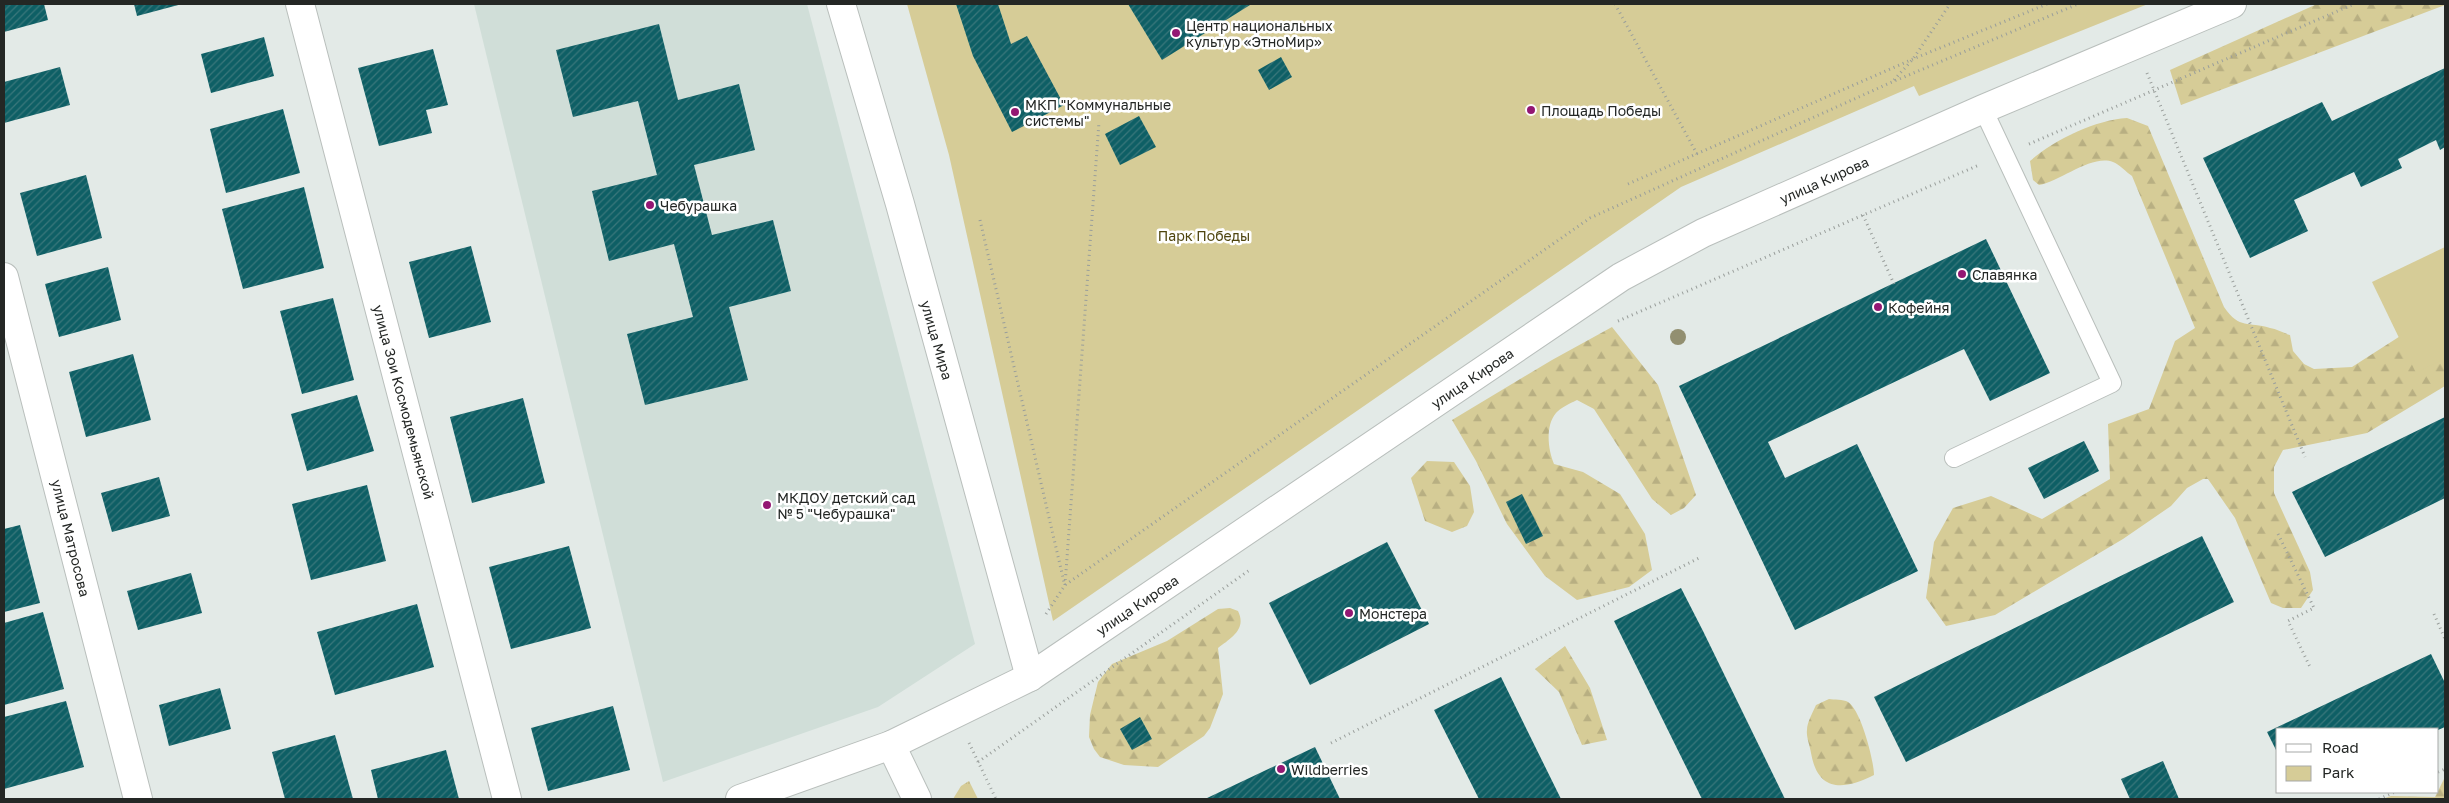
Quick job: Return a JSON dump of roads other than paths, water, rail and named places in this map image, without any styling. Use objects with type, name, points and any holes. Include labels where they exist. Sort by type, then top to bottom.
[{"type":"street","name":"улица Зои Космодемьянской","points":[[300,4],[508,799]]},
{"type":"street","name":"улица Мира","points":[[841,4],[900,204],[1030,677]]},
{"type":"street","name":"улица Кирова","points":[[740,799],[891,745],[1030,677],[1621,276],[1703,233],[1983,109],[2232,4]]},
{"type":"street","name":"улица Матросова","points":[[4,276],[138,799]]},
{"type":"street","points":[[891,745],[917,799]]},
{"type":"lane","points":[[1954,458],[2112,382],[1983,109]]},
{"type":"place","name":"Центр национальных культур «ЭтноМир»","points":[[1176,33]]},
{"type":"place","name":"Площадь Победы","points":[[1531,110]]},
{"type":"place","name":"МКП \"Коммунальные системы\"","points":[[1015,112]]},
{"type":"place","name":"Чебурашка","points":[[650,205]]},
{"type":"place","name":"Славянка","points":[[1962,274]]},
{"type":"place","name":"Кофейня","points":[[1878,307]]},
{"type":"place","name":"МКДОУ детский сад № 5 \"Чебурашка\"","points":[[767,505]]},
{"type":"place","name":"Монстера","points":[[1349,613]]},
{"type":"place","name":"Wildberries","points":[[1281,769]]},
{"type":"park label","name":"Парк Победы","points":[[1204,235]]}]
